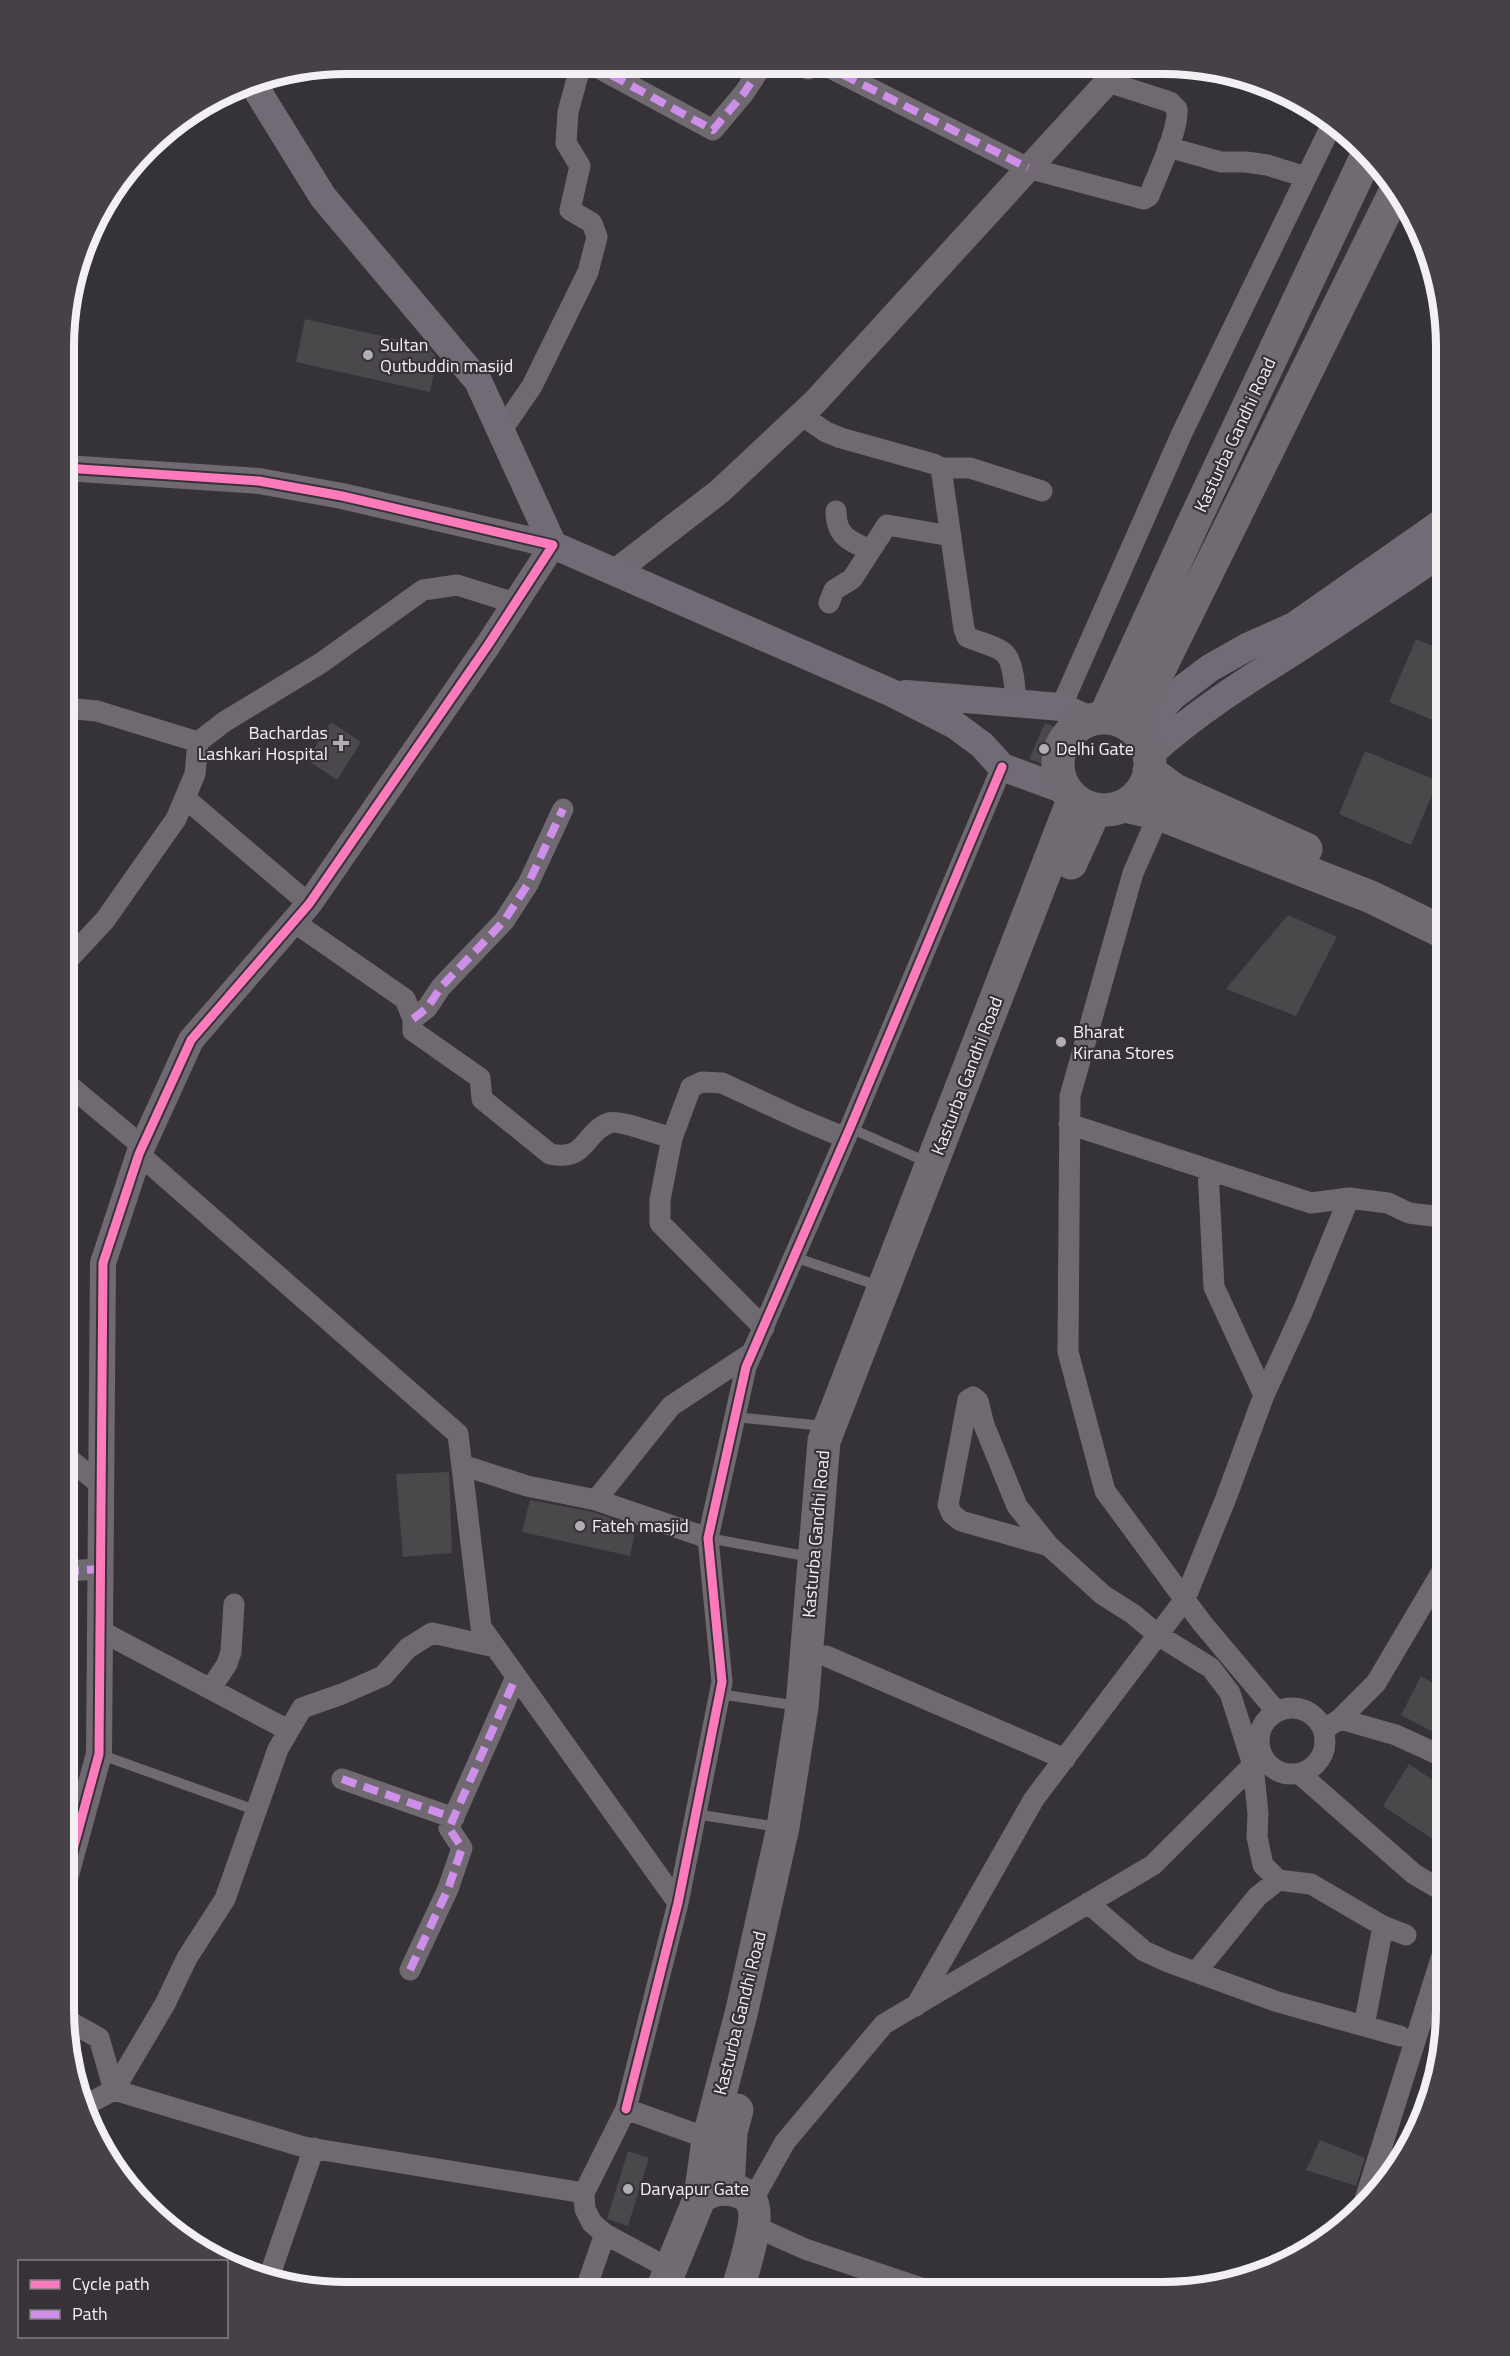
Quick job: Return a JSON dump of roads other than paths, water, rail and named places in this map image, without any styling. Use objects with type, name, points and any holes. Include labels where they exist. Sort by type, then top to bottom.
[{"type":"main road","points":[[256,89],[323,197],[478,381],[553,545],[892,693],[956,725],[982,745],[1002,767],[1090,801],[1158,814],[1371,897],[1436,929]]},
{"type":"main road","name":"Kasturba Gandhi Road","points":[[1127,737],[1365,161]]},
{"type":"main road","name":"Kasturba Gandhi Road","points":[[1127,737],[1392,197]]},
{"type":"main road","points":[[1127,737],[1173,696],[1210,668],[1249,646],[1294,626],[1436,527]]},
{"type":"main road","points":[[1127,737],[1141,791],[1090,801],[1059,777],[1057,763],[1060,749],[1072,731],[1127,737],[1171,735],[1217,699],[1436,557]]},
{"type":"main road","points":[[892,693],[1061,707],[1127,737],[1175,790],[1436,909]]},
{"type":"main road","name":"Kasturba Gandhi Road","points":[[734,2203],[719,2143],[742,2010],[783,1827],[802,1707],[824,1441],[932,1164],[1090,801]]},
{"type":"main road","name":"Kasturba Gandhi Road","points":[[719,2143],[731,2132],[761,2014],[802,1831],[822,1709],[832,1559],[843,1445],[1076,849],[1090,801]]},
{"type":"main road","points":[[665,2280],[734,2203]]},
{"type":"main road","points":[[734,2203],[737,2282]]},
{"type":"street","points":[[501,431],[532,386],[588,272],[597,237],[592,223],[570,210],[580,166],[566,143],[566,133],[568,112],[578,74]]},
{"type":"street","points":[[609,74],[712,130],[744,93],[756,74]]},
{"type":"street","points":[[615,572],[720,491],[801,416],[1028,168],[1116,74],[1174,104],[1178,114],[1149,196],[1144,199],[1028,168],[841,74]]},
{"type":"street","points":[[1061,707],[1182,433],[1329,130]]},
{"type":"street","points":[[1168,147],[1221,162],[1267,165],[1306,177]]},
{"type":"street","points":[[801,416],[826,432],[841,438],[934,464],[941,468],[970,468],[1042,491]]},
{"type":"street","points":[[941,468],[964,629],[967,637],[1003,651],[1008,656],[1016,703]]},
{"type":"street","points":[[74,469],[259,481],[342,496],[553,545],[301,913],[191,1040],[140,1150],[103,1263],[99,1754],[74,1846]]},
{"type":"street","points":[[836,511],[838,528],[844,536],[870,550]]},
{"type":"street","points":[[829,603],[834,590],[852,579],[886,525],[891,524],[951,537]]},
{"type":"street","points":[[74,954],[105,921],[176,819],[195,774],[198,742],[224,722],[321,663],[423,590],[457,585],[515,603]]},
{"type":"street","points":[[74,709],[97,711],[198,742]]},
{"type":"street","points":[[665,2280],[592,2223],[585,2208],[584,2193],[626,2109],[678,1903],[722,1682],[708,1538],[746,1367],[848,1133],[1002,767]]},
{"type":"street","points":[[185,798],[301,913],[405,999],[413,1019],[413,1030],[480,1078],[483,1099],[550,1154],[562,1157],[577,1152],[609,1122],[619,1122],[672,1138]]},
{"type":"street","points":[[413,1019],[427,1008],[441,987],[504,921],[528,884],[563,809]]},
{"type":"street","points":[[1158,814],[1133,873],[1070,1096],[1068,1352],[1105,1491],[1185,1599],[1277,1712]]},
{"type":"street","points":[[764,1328],[660,1223],[660,1200],[672,1138],[691,1087],[702,1082],[722,1083],[800,1119],[848,1133]]},
{"type":"street","points":[[74,1089],[458,1434],[481,1627],[678,1903]]},
{"type":"street","points":[[1070,1124],[1311,1203],[1349,1198],[1388,1203],[1409,1213],[1436,1216]]},
{"type":"street","points":[[1208,1170],[1214,1287],[1264,1395]]},
{"type":"street","points":[[916,2006],[1034,1799],[1185,1599],[1264,1395],[1303,1310],[1349,1198]]},
{"type":"street","points":[[596,1500],[671,1406],[753,1352]]},
{"type":"street","points":[[1049,1546],[961,1521],[952,1514],[948,1505],[968,1400],[973,1397],[978,1401],[984,1425],[1017,1506],[1049,1546],[1103,1595],[1133,1614],[1158,1635],[1211,1668],[1230,1693],[1258,1760],[1278,1772],[1289,1774],[1300,1774],[1318,1762],[1324,1752],[1325,1741],[1332,1724],[1376,1683],[1436,1582]]},
{"type":"street","points":[[74,1463],[101,1485]]},
{"type":"street","points":[[462,1465],[527,1486],[596,1500],[708,1538]]},
{"type":"street","points":[[74,1570],[100,1569]]},
{"type":"street","points":[[211,1688],[227,1664],[231,1652],[234,1604]]},
{"type":"street","points":[[99,1630],[288,1730]]},
{"type":"street","points":[[90,2103],[114,2090],[165,2004],[187,1958],[225,1899],[278,1749],[302,1708],[383,1676],[408,1648],[432,1633],[495,1647]]},
{"type":"street","points":[[826,1656],[1065,1759]]},
{"type":"street","points":[[410,1970],[448,1889],[462,1848],[449,1828],[516,1677]]},
{"type":"street","points":[[1278,1880],[1263,1865],[1259,1846],[1259,1746],[1263,1726],[1269,1718],[1287,1708],[1299,1709],[1318,1720],[1332,1724],[1396,1734],[1436,1753]]},
{"type":"street","points":[[903,2282],[806,2249],[734,2203],[884,2024],[1153,1864],[1258,1760]]},
{"type":"street","points":[[1300,1774],[1414,1874],[1436,1887]]},
{"type":"street","points":[[342,1779],[454,1818]]},
{"type":"street","points":[[1196,1972],[1257,1897],[1278,1880],[1311,1884],[1383,1926],[1406,1935]]},
{"type":"street","points":[[1088,1903],[1144,1951],[1168,1962],[1278,2002],[1400,2036]]},
{"type":"street","points":[[1364,2026],[1383,1926]]},
{"type":"street","points":[[1368,2192],[1436,1975]]},
{"type":"street","points":[[74,2024],[99,2038],[114,2090]]},
{"type":"street","points":[[114,2090],[304,2147],[584,2193]]},
{"type":"street","points":[[626,2109],[719,2143]]},
{"type":"street","points":[[271,2272],[314,2148]]},
{"type":"street","points":[[588,2282],[605,2234]]},
{"type":"lane","points":[[848,1133],[932,1164]]},
{"type":"lane","points":[[794,1257],[884,1288]]},
{"type":"lane","points":[[735,1417],[829,1427]]},
{"type":"lane","points":[[708,1538],[813,1558]]},
{"type":"lane","points":[[719,1694],[802,1707]]},
{"type":"lane","points":[[99,1754],[255,1810]]},
{"type":"lane","points":[[695,1814],[783,1827]]},
{"type":"place","name":"Sultan Qutbuddin masijd","points":[[368,355]]},
{"type":"place","name":"Bachardas Lashkari Hospital","points":[[341,743]]},
{"type":"place","name":"Delhi Gate","points":[[1044,749]]},
{"type":"place","name":"Bharat Kirana Stores","points":[[1061,1042]]},
{"type":"place","name":"Fateh masjid","points":[[580,1526]]},
{"type":"place","name":"Daryapur Gate","points":[[628,2189]]}]
